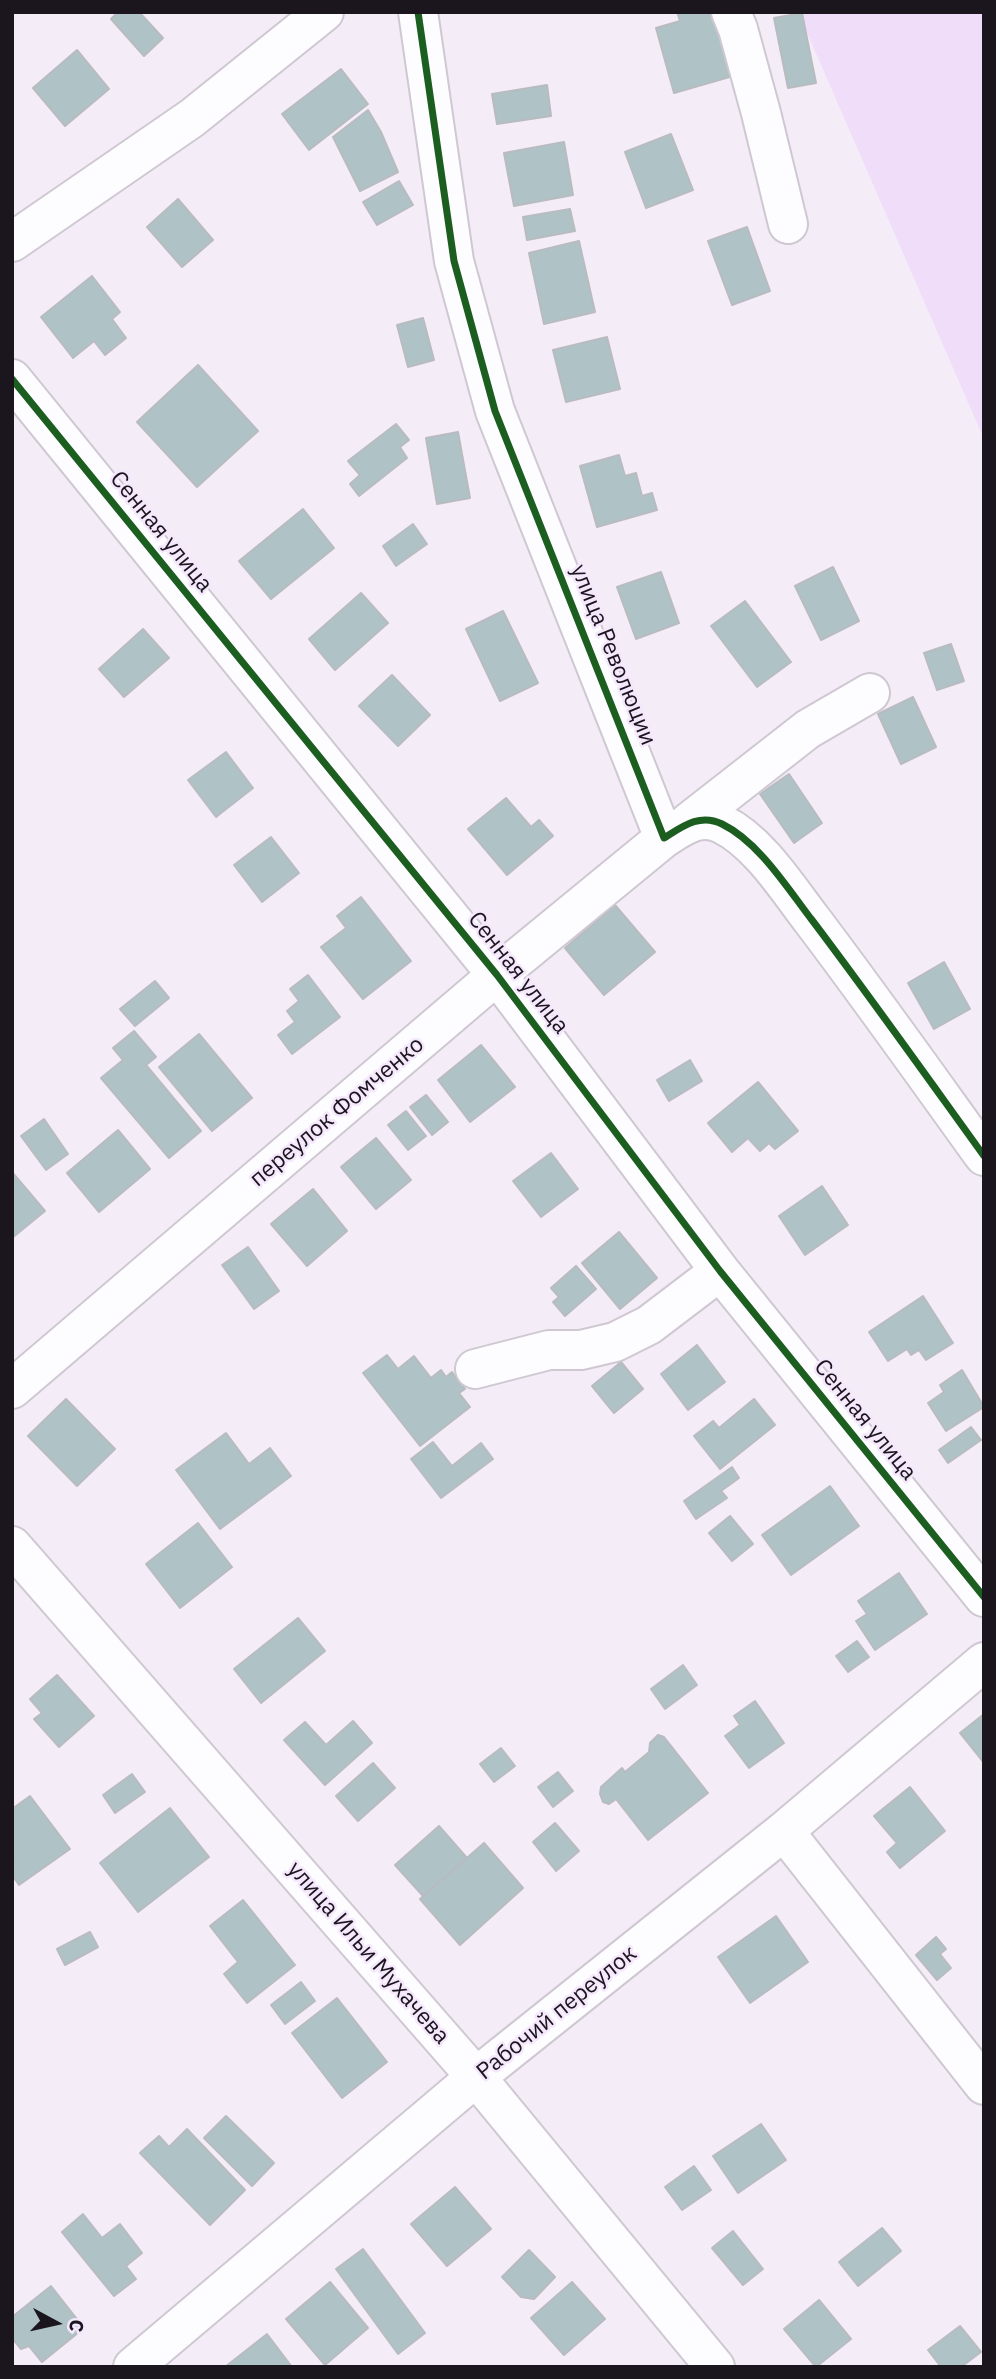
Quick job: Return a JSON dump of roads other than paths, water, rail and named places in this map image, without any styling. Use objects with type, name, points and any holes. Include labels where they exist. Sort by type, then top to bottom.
[{"type":"street","points":[[12,242],[192,118],[324,12]]},
{"type":"street","name":"улица Революции","points":[[418,12],[454,261],[495,411],[677,830]]},
{"type":"street","points":[[731,12],[761,113],[788,223]]},
{"type":"street","name":"Сенная улица","points":[[12,379],[497,975],[720,1271],[984,1597]]},
{"type":"street","name":"переулок Фомченко","points":[[12,1389],[497,975],[808,729],[870,693]]},
{"type":"street","points":[[677,830],[706,819],[721,823],[743,837],[773,869],[850,970],[984,1156]]},
{"type":"street","points":[[475,1369],[549,1350],[581,1350],[615,1342],[649,1325],[720,1271]]},
{"type":"street","name":"улица Ильи Мухачева","points":[[12,1546],[476,2077],[715,2367]]},
{"type":"street","name":"Рабочий переулок","points":[[133,2367],[476,2077],[784,1831],[984,1662]]},
{"type":"street","points":[[784,1831],[984,2085]]}]
